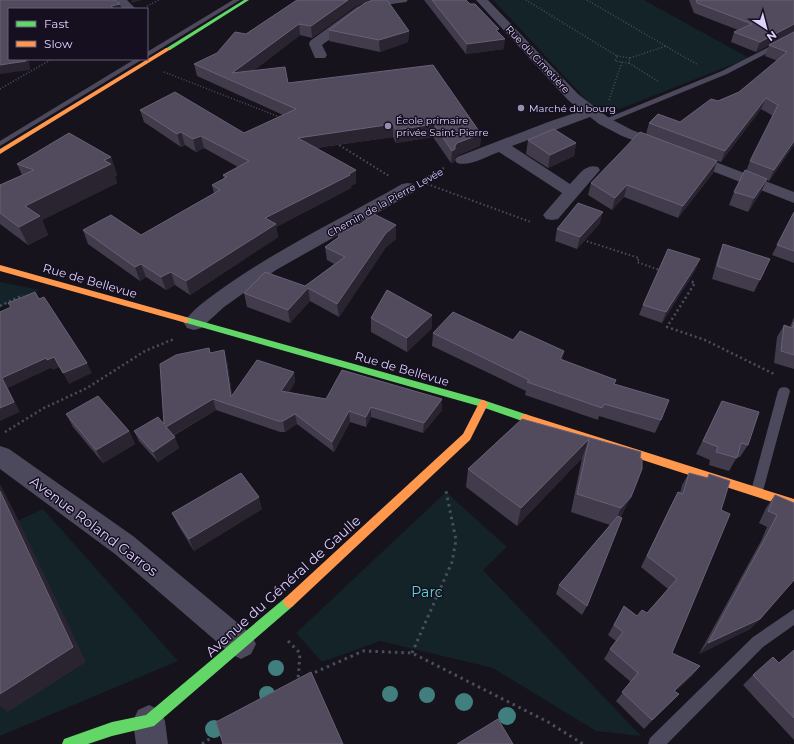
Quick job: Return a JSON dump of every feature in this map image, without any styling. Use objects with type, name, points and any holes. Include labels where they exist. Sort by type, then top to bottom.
[{"type":"street","points":[[0,152],[247,0]]},
{"type":"street","points":[[320,55],[315,44],[361,10],[382,2],[402,0]]},
{"type":"street","name":"Rue du Cimetière","points":[[482,0],[573,97],[598,117],[627,133],[794,198]]},
{"type":"street","points":[[463,160],[553,125],[598,117]]},
{"type":"street","points":[[501,146],[572,192]]},
{"type":"street","points":[[552,215],[592,170]]},
{"type":"street","name":"Chemin de la Pierre Levée","points":[[194,322],[231,291],[413,185]]},
{"type":"street","name":"Rue de Bellevue","points":[[0,268],[483,404],[794,504]]},
{"type":"street","name":"Avenue du Général de Gaulle","points":[[69,744],[112,729],[151,732],[241,644],[267,622],[467,437],[483,404]]},
{"type":"street","name":"Avenue Roland Garros","points":[[0,456],[124,545],[241,644]]},
{"type":"lane","points":[[148,54],[236,0]]},
{"type":"lane","points":[[598,117],[680,92],[742,65],[794,36]]},
{"type":"lane","points":[[0,144],[138,60]]},
{"type":"lane","points":[[757,491],[784,391]]},
{"type":"lane","points":[[656,744],[758,642],[794,616]]},
{"type":"path","points":[[144,8],[159,0]]},
{"type":"path","points":[[526,0],[617,56],[630,58],[666,46]]},
{"type":"path","points":[[587,0],[703,68]]},
{"type":"path","points":[[617,56],[615,61],[629,63],[662,84]]},
{"type":"path","points":[[629,63],[630,58]]},
{"type":"path","points":[[0,89],[50,60]]},
{"type":"path","points":[[609,100],[622,62]]},
{"type":"path","points":[[162,71],[287,120]]},
{"type":"path","points":[[332,141],[413,185],[532,222]]},
{"type":"path","name":"Chemin de la Pierre Levée","points":[[413,185],[463,160]]},
{"type":"path","points":[[581,239],[639,258],[637,262],[666,272]]},
{"type":"path","points":[[681,278],[695,283],[667,327],[705,340],[775,375],[784,391]]},
{"type":"path","points":[[0,435],[44,408],[87,388],[145,351],[176,338],[194,322]]},
{"type":"path","points":[[412,653],[452,562],[456,540],[440,462]]},
{"type":"path","points":[[267,622],[300,653],[298,680]]},
{"type":"path","points":[[291,684],[364,651],[412,653],[548,722],[583,744]]},
{"type":"path","points":[[202,744],[228,726]]},
{"type":"green space","points":[[493,0],[644,0],[749,58],[620,109],[591,105]]},
{"type":"green space","points":[[0,282],[40,290],[0,307]]},
{"type":"green space","name":"Parc","points":[[446,492],[507,547],[483,570],[641,736],[596,731],[493,668],[380,641],[322,662],[296,633]]},
{"type":"green space","points":[[43,509],[178,661],[0,736],[0,529]]},
{"type":"building","points":[[0,0],[115,0],[120,4],[111,6],[113,8],[8,8],[8,60],[26,61],[0,65]]},
{"type":"building","points":[[297,0],[348,0],[311,26],[299,24],[232,73],[285,67],[288,83],[433,65],[481,134],[457,143],[455,149],[452,151],[434,124],[396,130],[393,124],[298,138],[356,170],[349,174],[350,175],[265,218],[276,224],[186,281],[171,272],[161,277],[141,264],[135,267],[83,230],[111,215],[141,235],[220,190],[212,185],[227,177],[223,175],[249,161],[201,136],[193,139],[181,132],[177,134],[140,110],[175,92],[244,133],[296,109],[194,64],[217,53],[235,32],[246,34]]},
{"type":"building","points":[[373,0],[387,0],[409,31],[379,40],[329,30],[365,3]]},
{"type":"building","points":[[432,0],[466,0],[470,4],[475,4],[499,29],[496,30],[505,39],[467,44]]},
{"type":"building","points":[[696,0],[794,0],[794,24],[760,42],[734,32],[752,24],[697,3]]},
{"type":"building","points":[[794,32],[794,141],[774,170],[750,161],[778,105],[766,98],[725,151],[649,123],[658,114],[680,122],[711,99],[718,101],[739,92],[787,52],[769,45]]},
{"type":"building","points":[[554,129],[576,143],[550,155],[528,140]]},
{"type":"building","points":[[640,132],[717,161],[683,206],[627,185],[615,198],[591,183]]},
{"type":"building","points":[[69,133],[111,157],[104,160],[111,164],[25,206],[40,216],[19,227],[0,213],[0,185],[34,170],[17,164]]},
{"type":"building","points":[[745,170],[767,179],[754,198],[734,192]]},
{"type":"building","points":[[578,203],[603,212],[580,237],[557,229]]},
{"type":"building","points":[[794,212],[794,251],[777,245]]},
{"type":"building","points":[[374,214],[396,225],[386,233],[337,304],[308,288],[288,310],[244,293],[265,272],[305,286],[345,257],[325,247],[339,237],[338,231],[348,230],[356,224],[359,225]]},
{"type":"building","points":[[723,244],[770,259],[760,280],[717,266]]},
{"type":"building","points":[[668,249],[700,259],[666,312],[643,305]]},
{"type":"building","points":[[387,290],[432,315],[407,338],[371,318]]},
{"type":"building","points":[[35,292],[39,299],[44,297],[87,363],[63,373],[54,357],[47,360],[46,358],[2,378],[14,402],[0,408],[0,312],[11,307],[8,303]]},
{"type":"building","points":[[453,312],[513,340],[520,331],[564,351],[560,359],[616,380],[614,384],[669,400],[661,420],[604,404],[602,408],[527,382],[529,380],[433,333]]},
{"type":"building","points":[[794,322],[794,355],[781,351],[784,325],[792,328]]},
{"type":"building","points":[[209,348],[210,353],[224,350],[231,397],[257,360],[294,372],[281,391],[326,399],[342,370],[442,399],[424,423],[371,407],[366,417],[349,411],[332,442],[295,414],[283,421],[278,421],[213,399],[166,427],[175,437],[153,452],[134,431],[158,417],[164,424],[160,364],[176,355]]},
{"type":"building","points":[[98,396],[129,431],[96,450],[66,414]]},
{"type":"building","points":[[722,401],[759,412],[748,445],[741,443],[737,458],[716,452],[718,447],[703,441]]},
{"type":"building","points":[[522,419],[641,452],[640,458],[642,459],[642,469],[631,497],[621,508],[577,494],[589,439],[521,508],[468,469]]},
{"type":"building","points":[[241,473],[259,497],[189,539],[172,513]]},
{"type":"building","points":[[689,473],[708,478],[709,474],[730,481],[721,510],[730,514],[672,653],[700,666],[674,691],[679,694],[652,720],[622,692],[638,673],[610,649],[623,632],[614,625],[624,606],[637,616],[642,610],[647,613],[677,579],[647,556],[678,492],[683,494]]},
{"type":"building","points":[[0,491],[73,647],[0,694]]},
{"type":"building","points":[[775,495],[794,503],[794,580],[760,619],[708,643],[777,515],[768,511]]},
{"type":"building","points":[[618,516],[622,518],[587,606],[559,585]]},
{"type":"building","points":[[794,650],[794,718],[753,675],[773,657],[779,663]]},
{"type":"building","points":[[311,672],[343,744],[223,744],[216,722]]},
{"type":"building","points":[[498,719],[513,744],[457,744]]},
{"type":"traffic: fast","points":[[168,49],[247,0]]},
{"type":"traffic: fast","points":[[186,320],[483,404],[525,418]]},
{"type":"traffic: fast","points":[[69,744],[112,729],[149,721],[289,602]]},
{"type":"traffic: slow","points":[[0,152],[168,49]]},
{"type":"traffic: slow","points":[[0,268],[186,320]]},
{"type":"traffic: slow","points":[[289,602],[467,437],[483,404]]},
{"type":"traffic: slow","points":[[525,418],[794,504]]},
{"type":"place","name":"Marché du bourg","points":[[521,108]]},
{"type":"place","name":"École primaire privée Saint-Pierre","points":[[388,126]]}]
